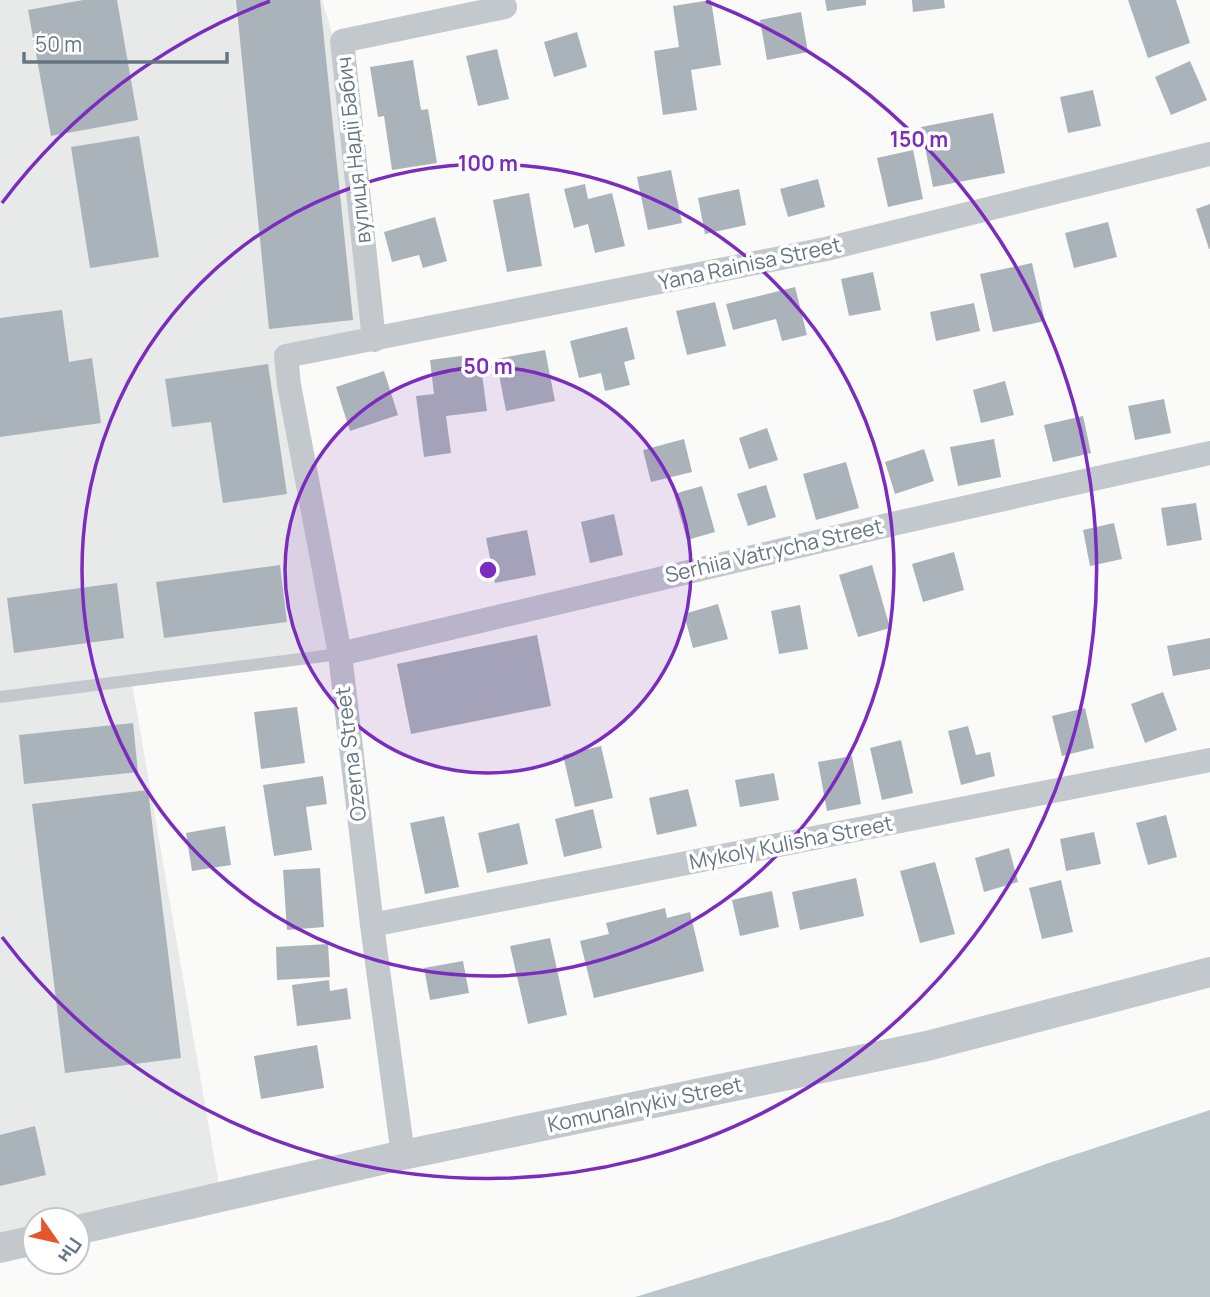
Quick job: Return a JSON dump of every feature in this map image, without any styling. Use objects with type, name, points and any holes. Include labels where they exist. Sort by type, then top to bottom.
[{"type":"street","name":"вулиця Надії Бабич","points":[[373,340],[342,41],[505,7]]},
{"type":"street","name":"Yana Rainisa Street","points":[[286,356],[826,249],[1210,154]]},
{"type":"street","name":"Ozerna Street","points":[[286,356],[289,385],[340,654],[403,1155]]},
{"type":"street","name":"Serhiia Vatrycha Street","points":[[340,654],[901,522],[1210,453]]},
{"type":"street","name":"Mykoly Kulisha Street","points":[[372,925],[1210,760]]},
{"type":"street","name":"Komunalnykiv Street","points":[[91,1227],[403,1155],[927,1046],[1210,972]]},
{"type":"street","points":[[0,1248],[21,1243]]},
{"type":"lane","points":[[0,697],[340,654]]},
{"type":"shaded area","points":[[0,0],[322,0],[331,29],[368,336],[282,354],[333,652],[131,678],[220,1191],[91,1217],[91,1206],[21,1206],[21,1237],[0,1242]]},
{"type":"shaded area","points":[[1210,1110],[1210,1297],[635,1297],[892,1219]]},
{"type":"building","points":[[83,0],[117,0],[138,120],[51,136],[28,10]]},
{"type":"building","points":[[236,0],[320,0],[353,320],[269,329]]},
{"type":"building","points":[[711,0],[721,65],[691,70],[697,110],[663,115],[654,51],[679,47],[673,6]]},
{"type":"building","points":[[825,0],[866,0],[866,5],[827,11]]},
{"type":"building","points":[[912,0],[944,0],[945,8],[913,12]]},
{"type":"building","points":[[1128,0],[1176,0],[1190,43],[1148,58]]},
{"type":"building","points":[[801,12],[808,52],[767,60],[760,20]]},
{"type":"building","points":[[577,32],[587,67],[554,77],[544,42]]},
{"type":"building","points":[[497,49],[509,99],[478,106],[466,56]]},
{"type":"building","points":[[413,60],[421,110],[428,109],[437,163],[392,170],[384,116],[378,117],[370,67]]},
{"type":"building","points":[[1190,61],[1207,100],[1171,115],[1155,77]]},
{"type":"building","points":[[1093,90],[1101,126],[1068,133],[1060,97]]},
{"type":"building","points":[[993,113],[1005,173],[933,187],[921,127]]},
{"type":"building","points":[[139,136],[159,257],[90,268],[71,147]]},
{"type":"building","points":[[913,150],[923,199],[888,207],[877,158]]},
{"type":"building","points":[[671,170],[682,223],[648,230],[637,177]]},
{"type":"building","points":[[818,179],[825,207],[788,217],[780,189]]},
{"type":"building","points":[[585,184],[588,199],[612,193],[625,246],[595,253],[588,224],[574,228],[564,189]]},
{"type":"building","points":[[739,189],[746,225],[705,234],[698,198]]},
{"type":"building","points":[[529,193],[542,266],[507,272],[493,200]]},
{"type":"building","points":[[1210,204],[1210,249],[1209,249],[1196,209]]},
{"type":"building","points":[[435,217],[447,261],[423,268],[419,255],[392,262],[384,232]]},
{"type":"building","points":[[1108,222],[1117,257],[1074,268],[1065,233]]},
{"type":"building","points":[[1032,263],[1045,321],[993,332],[980,274]]},
{"type":"building","points":[[873,272],[881,310],[849,316],[841,279]]},
{"type":"building","points":[[795,287],[807,335],[782,341],[776,319],[733,330],[726,304]]},
{"type":"building","points":[[715,302],[726,346],[687,355],[676,311]]},
{"type":"building","points":[[974,303],[980,331],[936,341],[930,312]]},
{"type":"building","points":[[62,310],[69,362],[92,358],[101,423],[0,437],[0,318]]},
{"type":"building","points":[[627,327],[635,359],[624,362],[630,385],[605,391],[601,373],[579,378],[570,341]]},
{"type":"building","points":[[545,350],[555,401],[506,411],[496,359]]},
{"type":"building","points":[[468,355],[470,368],[481,367],[487,411],[446,416],[451,453],[424,457],[416,396],[434,394],[430,360]]},
{"type":"building","points":[[268,364],[287,494],[223,503],[211,422],[172,427],[165,379]]},
{"type":"building","points":[[384,371],[398,415],[350,431],[336,387]]},
{"type":"building","points":[[1005,381],[1014,415],[981,423],[973,390]]},
{"type":"building","points":[[1164,399],[1171,433],[1135,440],[1128,406]]},
{"type":"building","points":[[1083,416],[1091,453],[1053,462],[1044,425]]},
{"type":"building","points":[[767,428],[778,460],[749,469],[739,438]]},
{"type":"building","points":[[684,439],[692,472],[651,482],[643,450]]},
{"type":"building","points":[[994,439],[1001,477],[958,486],[950,447]]},
{"type":"building","points":[[924,449],[934,481],[895,494],[885,462]]},
{"type":"building","points":[[846,462],[859,508],[816,520],[803,474]]},
{"type":"building","points":[[766,485],[776,517],[748,526],[737,494]]},
{"type":"building","points":[[702,486],[715,532],[687,540],[674,494]]},
{"type":"building","points":[[1196,503],[1202,540],[1167,546],[1161,508]]},
{"type":"building","points":[[614,514],[623,555],[590,563],[581,522]]},
{"type":"building","points":[[1114,523],[1122,559],[1090,566],[1083,530]]},
{"type":"building","points":[[527,530],[536,575],[495,583],[486,538]]},
{"type":"building","points":[[954,552],[964,590],[923,602],[912,564]]},
{"type":"building","points":[[280,565],[287,622],[164,638],[156,582]]},
{"type":"building","points":[[872,565],[890,628],[858,637],[839,575]]},
{"type":"building","points":[[117,583],[124,638],[14,653],[7,598]]},
{"type":"building","points":[[718,604],[728,639],[693,648],[684,614]]},
{"type":"building","points":[[800,605],[808,649],[779,654],[771,611]]},
{"type":"building","points":[[537,635],[551,706],[411,734],[397,664]]},
{"type":"building","points":[[1210,638],[1210,669],[1173,676],[1167,646]]},
{"type":"building","points":[[1163,692],[1177,730],[1145,743],[1131,704]]},
{"type":"building","points":[[297,707],[305,763],[261,769],[254,712]]},
{"type":"building","points":[[1085,708],[1094,748],[1062,756],[1052,716]]},
{"type":"building","points":[[133,723],[138,772],[24,784],[19,735]]},
{"type":"building","points":[[968,726],[976,755],[990,752],[995,776],[961,785],[948,731]]},
{"type":"building","points":[[901,740],[913,793],[882,800],[870,748]]},
{"type":"building","points":[[601,746],[613,798],[575,807],[563,755]]},
{"type":"building","points":[[852,756],[861,804],[827,811],[818,762]]},
{"type":"building","points":[[774,773],[779,800],[740,807],[735,780]]},
{"type":"building","points":[[323,776],[327,804],[306,807],[312,850],[274,856],[263,785]]},
{"type":"building","points":[[688,789],[697,826],[657,835],[649,798]]},
{"type":"building","points":[[148,790],[181,1058],[65,1073],[32,804]]},
{"type":"building","points":[[593,809],[602,848],[564,857],[555,819]]},
{"type":"building","points":[[1166,815],[1177,857],[1148,865],[1136,823]]},
{"type":"building","points":[[444,816],[459,887],[425,894],[410,823]]},
{"type":"building","points":[[519,823],[528,864],[487,873],[478,833]]},
{"type":"building","points":[[225,826],[231,865],[192,871],[186,833]]},
{"type":"building","points":[[1094,832],[1101,864],[1066,871],[1060,839]]},
{"type":"building","points":[[1009,848],[1018,882],[984,892],[975,858]]},
{"type":"building","points":[[935,862],[955,934],[920,943],[900,871]]},
{"type":"building","points":[[320,868],[324,927],[287,930],[283,870]]},
{"type":"building","points":[[856,878],[864,916],[800,930],[792,892]]},
{"type":"building","points":[[1061,880],[1073,932],[1042,939],[1029,888]]},
{"type":"building","points":[[772,891],[779,927],[740,936],[732,900]]},
{"type":"building","points":[[665,908],[667,918],[690,912],[704,971],[594,998],[580,941],[609,934],[606,923]]},
{"type":"building","points":[[550,938],[567,1015],[528,1024],[510,946]]},
{"type":"building","points":[[328,944],[330,977],[277,980],[276,947]]},
{"type":"building","points":[[463,961],[469,993],[430,1000],[424,968]]},
{"type":"building","points":[[329,980],[330,991],[347,988],[351,1019],[297,1026],[292,985]]},
{"type":"building","points":[[317,1045],[324,1088],[261,1099],[254,1056]]},
{"type":"building","points":[[35,1126],[46,1175],[0,1186],[0,1135]]}]
